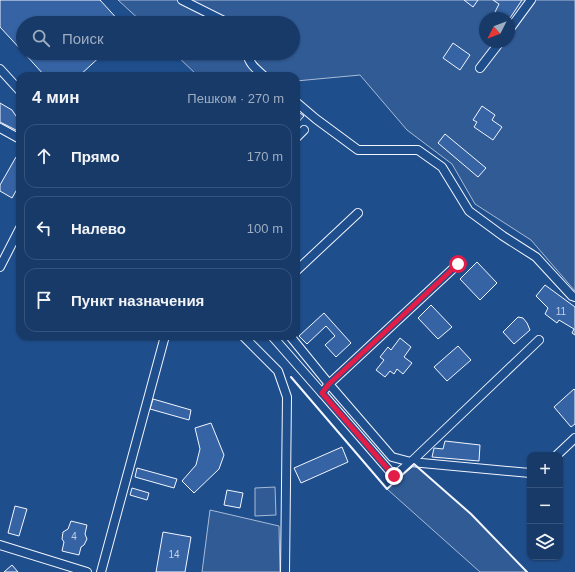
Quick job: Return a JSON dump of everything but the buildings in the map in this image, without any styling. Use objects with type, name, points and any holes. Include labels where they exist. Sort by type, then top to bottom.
[{"type":"street","points":[[182,0],[214,16]]},
{"type":"street","points":[[515,22],[531,0]]},
{"type":"street","points":[[480,68],[495,48]]},
{"type":"street","points":[[249,60],[260,72]]},
{"type":"street","points":[[0,69],[16,87]]},
{"type":"street","points":[[300,105],[358,150],[418,150],[442,167],[469,211],[503,236],[536,257],[572,296],[575,297]]},
{"type":"street","points":[[0,128],[16,137]]},
{"type":"street","points":[[300,134],[304,130]]},
{"type":"street","points":[[300,266],[358,213]]},
{"type":"street","points":[[0,267],[16,236]]},
{"type":"street","points":[[322,393],[329,384],[458,264]]},
{"type":"street","points":[[101,572],[164,340]]},
{"type":"street","points":[[248,340],[278,371],[287,397],[285,572]]},
{"type":"street","points":[[276,340],[394,476],[411,462],[539,340]]},
{"type":"street","points":[[293,340],[392,457],[411,462],[527,473]]},
{"type":"street","points":[[560,452],[575,438]]},
{"type":"street","points":[[0,545],[87,572]]},
{"type":"shaded area","points":[[118,0],[575,0],[575,291],[531,240],[475,204],[452,164],[407,130],[360,75],[300,81],[300,72],[194,72],[181,60],[300,60],[300,16],[135,16]]},
{"type":"shaded area","points":[[414,464],[471,514],[527,572],[480,572],[387,489]]},
{"type":"shaded area","points":[[275,487],[276,515],[255,516],[255,488]]},
{"type":"shaded area","points":[[210,510],[279,526],[280,572],[202,572]]},
{"type":"wall","points":[[291,377],[387,489],[414,464],[471,514],[527,572]]},
{"type":"route","points":[[394,476],[322,393],[329,384],[458,264]]}]
